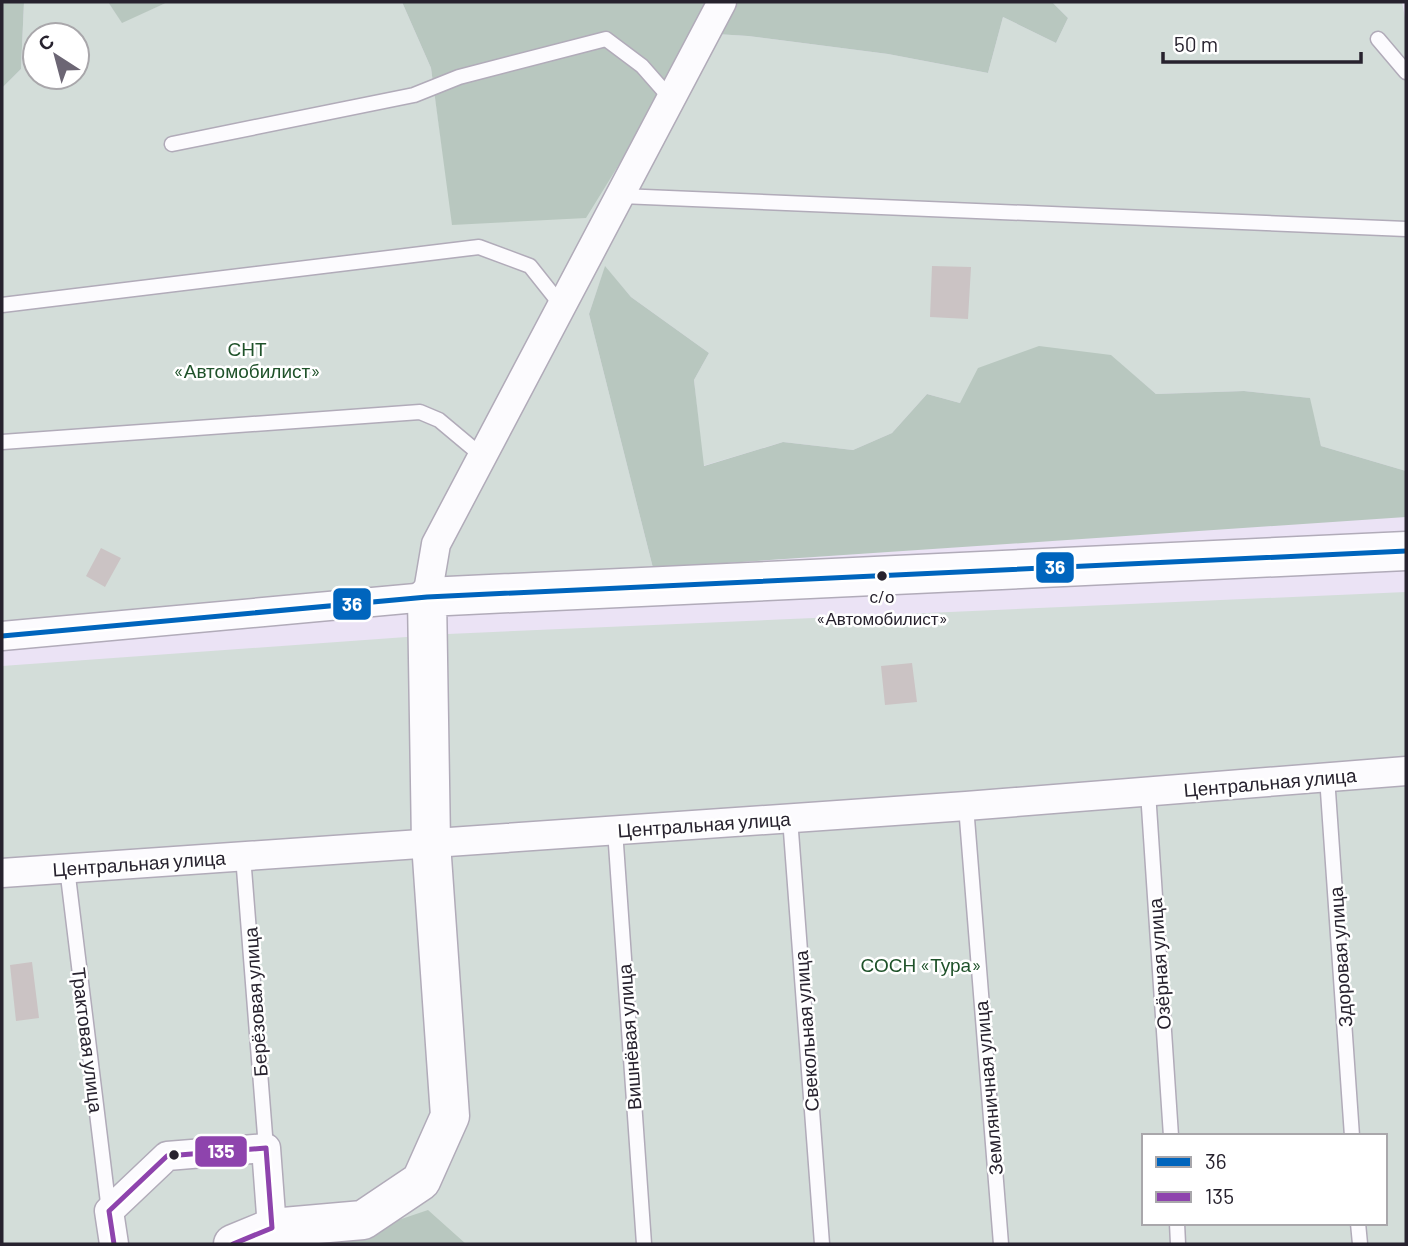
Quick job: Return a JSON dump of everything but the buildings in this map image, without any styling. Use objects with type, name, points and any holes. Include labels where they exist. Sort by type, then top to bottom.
[{"type":"street","points":[[233,1244],[272,1228],[363,1220],[421,1181],[450,1116],[431,843],[427,597],[436,544],[722,2]]},
{"type":"street","points":[[2,636],[427,597],[1406,551]]},
{"type":"street","name":"Центральная улица","points":[[2,873],[966,806],[1406,771]]},
{"type":"street","points":[[114,1244],[109,1211],[167,1156],[266,1148],[272,1228]]},
{"type":"lane","points":[[172,144],[414,95],[459,77],[606,39],[642,66],[671,99]]},
{"type":"lane","points":[[1378,39],[1406,72]]},
{"type":"lane","points":[[621,196],[1406,229]]},
{"type":"lane","points":[[2,305],[479,247],[530,266],[561,305]]},
{"type":"lane","points":[[2,442],[420,412],[439,419],[482,456]]},
{"type":"lane","name":"Здоровая улица","points":[[1327,778],[1352,1134]]},
{"type":"lane","name":"Озёрная улица","points":[[1148,792],[1171,1134]]},
{"type":"lane","name":"Земляничная улица","points":[[966,806],[1001,1244]]},
{"type":"lane","name":"Свекольная улица","points":[[790,818],[822,1244]]},
{"type":"lane","name":"Вишнёвая улица","points":[[615,830],[643,1244]]},
{"type":"lane","name":"Берёзовая улица","points":[[243,856],[266,1148]]},
{"type":"lane","name":"Трактовая улица","points":[[67,869],[109,1211]]},
{"type":"lane","points":[[1177,1225],[1178,1244]]},
{"type":"lane","points":[[1358,1225],[1360,1244]]},
{"type":"green space","name":"СНТ «Автомобилист»","points":[[24,2],[108,2],[122,22],[168,2],[402,2],[431,68],[453,225],[700,33],[748,36],[888,54],[988,73],[1003,17],[1056,43],[1068,18],[1052,2],[1402,2],[1406,23],[1406,471],[1321,446],[1309,398],[1244,391],[1156,394],[1110,355],[960,403],[927,394],[892,433],[853,450],[783,442],[703,466],[694,380],[709,353],[631,297],[605,267],[589,314],[653,568],[2,627],[2,88],[21,69],[21,91],[91,91],[91,21],[23,21]]},
{"type":"green space","name":"СОСН «Тура»","points":[[1406,592],[1406,1244],[2,1244],[2,666],[448,634]]},
{"type":"shaded area","points":[[2,2],[24,2],[23,21],[21,21],[21,69],[2,88]]},
{"type":"shaded area","points":[[108,2],[168,2],[122,23]]},
{"type":"shaded area","points":[[402,2],[1052,2],[1068,18],[1056,43],[1003,17],[988,73],[888,54],[748,36],[700,33],[586,218],[452,225],[431,68]]},
{"type":"shaded area","points":[[605,266],[631,297],[709,353],[694,380],[704,466],[783,442],[853,450],[892,433],[927,394],[960,403],[978,368],[1039,346],[1111,355],[1156,394],[1244,391],[1310,398],[1321,446],[1406,471],[1406,517],[653,568],[589,314]]},
{"type":"shaded area","points":[[428,1210],[466,1244],[287,1244],[360,1233]]},
{"type":"transit line","name":"36","points":[[2,636],[427,597],[1406,551]]},
{"type":"transit line","name":"135","points":[[114,1244],[109,1211],[167,1156],[266,1148],[272,1228],[233,1244]]},
{"type":"place","name":"с/о «Автомобилист»","points":[[882,576]]}]
